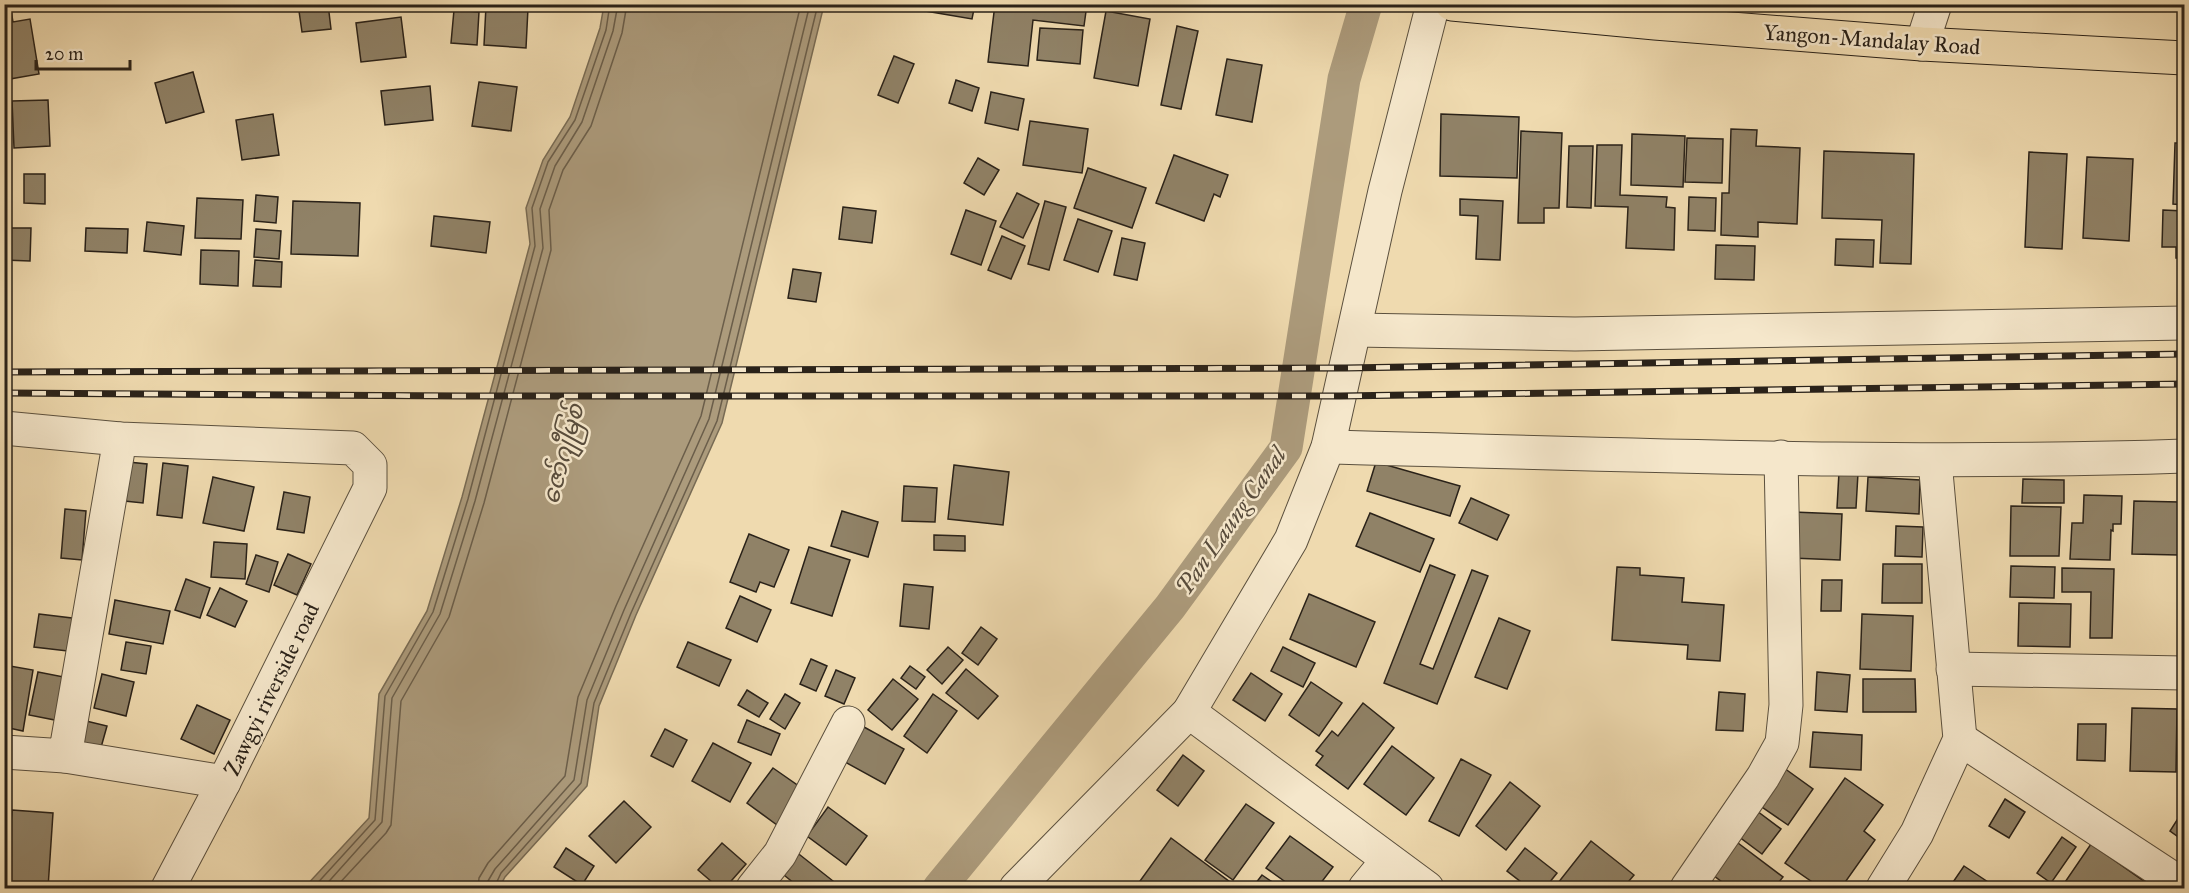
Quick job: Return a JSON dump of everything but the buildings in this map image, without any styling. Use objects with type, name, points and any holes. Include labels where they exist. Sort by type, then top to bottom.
[{"type":"highway","name":"Yangon-Mandalay Road","points":[[1452,4],[1605,11],[1923,44],[2184,58]]},
{"type":"street","points":[[1016,888],[1189,712],[1291,540],[1328,447],[1385,191],[1433,4]]},
{"type":"street","points":[[1923,44],[1935,4]]},
{"type":"street","points":[[1355,330],[1575,334],[2184,323]]},
{"type":"street","points":[[4,428],[120,439],[65,756]]},
{"type":"street","name":"Zawgyi riverside road","points":[[120,439],[352,448],[370,465],[370,488],[224,782],[168,888]]},
{"type":"street","points":[[1328,447],[1935,461],[2184,456]]},
{"type":"street","points":[[1687,888],[1763,777],[1782,744],[1786,705],[1781,457]]},
{"type":"street","points":[[1883,888],[1917,833],[1960,739],[1935,461]]},
{"type":"street","points":[[1953,669],[2184,673]]},
{"type":"street","points":[[1189,712],[1427,888]]},
{"type":"street","points":[[753,888],[780,854],[848,723]]},
{"type":"street","points":[[1960,739],[2184,886]]},
{"type":"street","points":[[4,752],[65,756],[224,782]]},
{"type":"street","points":[[1365,888],[1388,860]]},
{"type":"water","name":"ဇော်ဂျီမြစ်","points":[[604,5],[824,5],[722,423],[636,615],[599,706],[587,786],[505,877],[499,888],[304,888],[369,818],[379,694],[427,611],[462,497],[530,244],[526,208],[543,160],[570,117],[600,28]]},
{"type":"waterway","name":"Pan Laung Canal","points":[[939,888],[1170,607],[1286,448],[1344,79],[1366,4]]},
{"type":"railway","points":[[4,372],[1346,368],[2184,354]]},
{"type":"railway","points":[[4,393],[463,396],[1340,396],[2184,384]]}]
